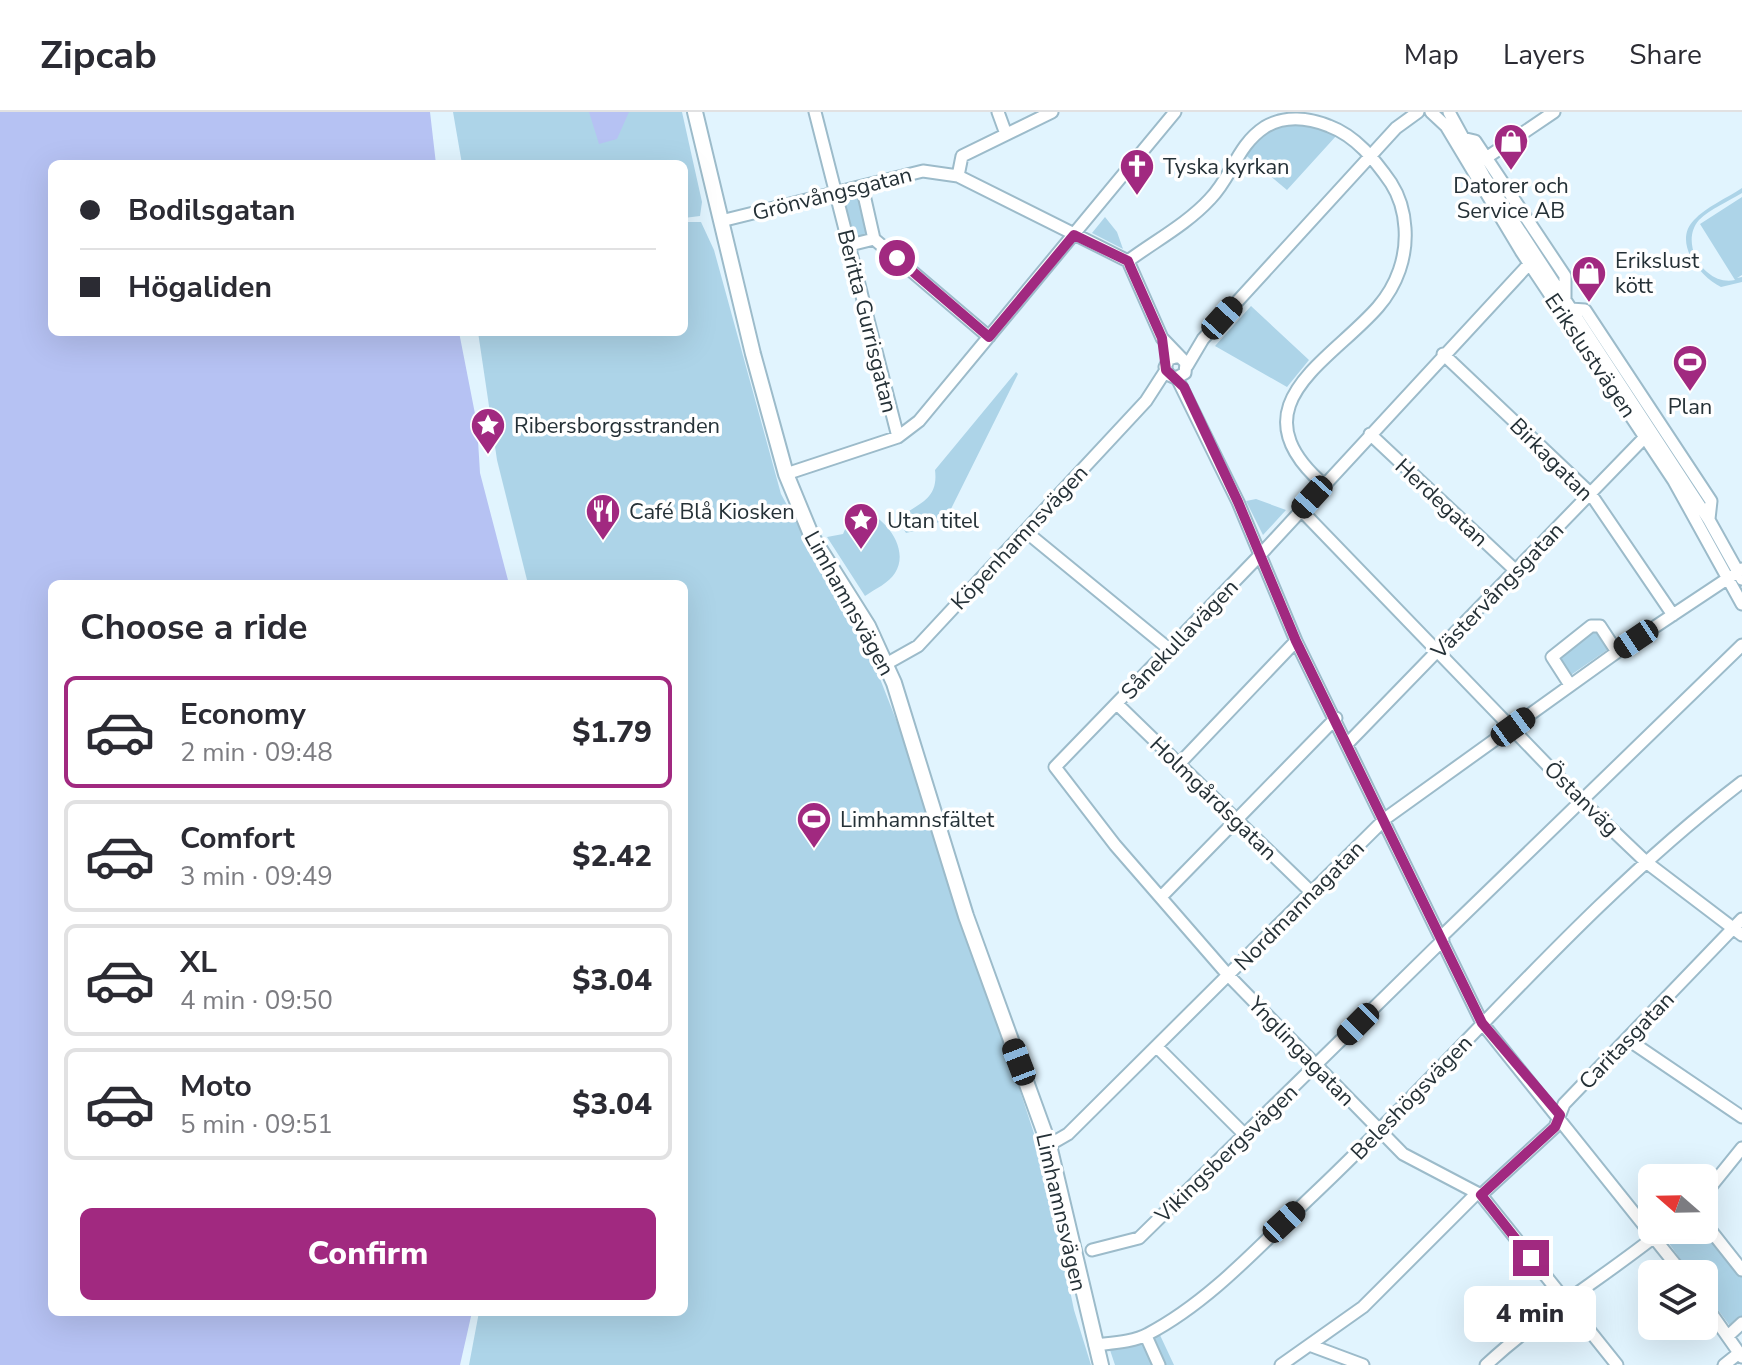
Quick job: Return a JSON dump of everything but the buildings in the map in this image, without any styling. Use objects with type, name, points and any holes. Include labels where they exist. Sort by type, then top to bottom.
[{"type":"main road","name":"Limhamnsvägen","points":[[695,112],[786,474],[812,537],[868,626],[886,664],[966,916],[1049,1145],[1101,1365]]},
{"type":"street","name":"Beritta Gurrisgatan","points":[[815,112],[898,437]]},
{"type":"street","points":[[998,112],[1006,134]]},
{"type":"street","points":[[958,176],[962,156],[1052,112]]},
{"type":"street","points":[[786,474],[898,437],[919,421],[1175,112]]},
{"type":"street","name":"Köpenhamnsvägen","points":[[886,664],[918,646],[1177,369],[1396,128],[1406,112]]},
{"type":"street","name":"Köpenhamnsvägen","points":[[1396,128],[1418,112]]},
{"type":"street","name":"Erikslustvägen","points":[[1431,112],[1446,126],[1530,263],[1645,437],[1742,604]]},
{"type":"street","name":"Erikslustvägen","points":[[1449,112],[1462,138],[1568,304],[1585,310],[1711,501],[1709,520],[1741,573]]},
{"type":"street","points":[[1486,158],[1554,112]]},
{"type":"street","points":[[1324,485],[1301,461],[1292,444],[1290,401],[1317,363],[1387,295],[1405,249],[1404,213],[1398,193],[1371,156],[1346,135],[1316,121],[1296,118],[1263,128],[1237,154],[1212,197],[1128,261],[1261,554],[1296,641],[1386,818],[1482,1023],[1638,1208]]},
{"type":"street","name":"Erikslustvägen","points":[[1462,138],[1475,141],[1565,276],[1568,304]]},
{"type":"street","name":"Grönvångsgatan","points":[[721,221],[923,171],[958,176],[1128,261]]},
{"type":"street","points":[[862,186],[874,239],[989,337]]},
{"type":"street","points":[[850,245],[874,239]]},
{"type":"street","name":"Sånekullavägen","points":[[1055,767],[1261,554],[1530,263]]},
{"type":"street","name":"Birkagatan","points":[[1443,354],[1590,493],[1673,615]]},
{"type":"street","name":"Herdegatan","points":[[1370,434],[1515,570]]},
{"type":"street","name":"Västervångsgatan","points":[[1348,743],[1645,437]]},
{"type":"street","name":"Östanväg","points":[[1301,510],[1582,801],[1646,862],[1737,932]]},
{"type":"street","points":[[1025,531],[1169,649]]},
{"type":"street","name":"Nordmannagatan","points":[[1049,1145],[1068,1134],[1386,818],[1617,652],[1727,578],[1741,573]]},
{"type":"street","points":[[1570,685],[1553,661],[1554,653],[1591,626],[1600,626],[1617,652]]},
{"type":"street","points":[[1179,764],[1296,641]]},
{"type":"street","name":"Vikingsbergsvägen","points":[[1099,1245],[1139,1238],[1742,645]]},
{"type":"street","name":"Holmgårdsgatan","points":[[1117,704],[1311,892]]},
{"type":"street","points":[[1161,897],[1336,718]]},
{"type":"street","name":"Ynglingagatan","points":[[1055,767],[1115,845],[1228,975],[1381,1131],[1410,1158],[1479,1194]]},
{"type":"street","name":"Beleshögsvägen","points":[[1095,1345],[1146,1336],[1205,1295],[1381,1131],[1482,1023],[1646,862],[1742,782]]},
{"type":"street","name":"Caritasgatan","points":[[1281,1365],[1363,1307],[1479,1194],[1555,1127],[1564,1104],[1737,932],[1742,919]]},
{"type":"street","points":[[1627,1039],[1742,1117]]},
{"type":"street","points":[[1157,1047],[1245,1135]]},
{"type":"street","points":[[1718,1178],[1742,1148]]},
{"type":"street","points":[[1479,1194],[1617,1365]]},
{"type":"street","points":[[1718,1240],[1742,1270]]},
{"type":"street","points":[[1486,1365],[1564,1300],[1643,1244]]},
{"type":"street","points":[[1718,1322],[1740,1355],[1724,1365]]},
{"type":"street","points":[[1728,1336],[1742,1323]]},
{"type":"street","points":[[1146,1336],[1159,1365]]},
{"type":"street","points":[[1312,1346],[1363,1365]]},
{"type":"shaded area","points":[[0,112],[430,112],[436,160],[48,160],[48,336],[460,336],[477,424],[480,473],[508,580],[48,580],[48,1316],[471,1316],[460,1365],[0,1365]]},
{"type":"shaded area","points":[[453,112],[682,112],[702,202],[700,216],[688,218],[688,160],[461,160]]},
{"type":"shaded area","points":[[589,112],[629,112],[617,139],[599,144]]},
{"type":"shaded area","points":[[1296,122],[1315,125],[1337,135],[1287,190],[1242,152],[1272,126]]},
{"type":"shaded area","points":[[1742,188],[1742,193],[1703,216],[1693,230],[1692,240],[1698,262],[1714,277],[1735,280],[1700,224],[1742,197],[1742,275],[1737,278],[1742,277],[1742,282],[1721,287],[1697,267],[1687,248],[1686,238],[1694,220],[1704,211]]},
{"type":"shaded area","points":[[860,194],[870,235],[853,239],[843,198]]},
{"type":"shaded area","points":[[1105,217],[1117,232],[1123,249],[1092,233]]},
{"type":"shaded area","name":"Limhamnsfältet","points":[[688,222],[701,222],[714,250],[781,494],[877,671],[911,758],[1044,1164],[1074,1310],[1091,1365],[469,1365],[478,1316],[688,1316],[688,580],[527,580],[497,460],[479,336],[688,336]]},
{"type":"shaded area","points":[[1251,306],[1309,360],[1287,387],[1215,346]]},
{"type":"shaded area","points":[[1016,372],[1018,374],[947,517],[930,527],[906,533],[898,520],[930,495],[935,470]]},
{"type":"shaded area","points":[[1256,499],[1286,510],[1263,535],[1246,501]]},
{"type":"shaded area","points":[[859,509],[885,525],[900,553],[892,577],[865,596],[827,537],[843,534],[849,520],[847,512]]},
{"type":"shaded area","points":[[1594,629],[1610,648],[1568,677],[1557,654]]},
{"type":"shaded area","points":[[1669,1244],[1716,1244],[1742,1277],[1742,1317],[1730,1326],[1718,1310],[1718,1260],[1681,1260]]},
{"type":"shaded area","points":[[1159,1333],[1174,1365],[1162,1365],[1149,1338]]},
{"type":"shaded area","points":[[1144,1340],[1155,1365],[1115,1365],[1109,1347]]},
{"type":"place","name":"Datorer och Service AB","points":[[1511,172]]},
{"type":"place","name":"Tyska kyrkan","points":[[1137,197]]},
{"type":"place","name":"Erikslust kött","points":[[1589,304]]},
{"type":"place","name":"Plan","points":[[1690,393]]},
{"type":"place","name":"Ribersborgsstranden","points":[[488,456]]},
{"type":"place","name":"Café Blå Kiosken","points":[[603,542]]},
{"type":"place","name":"Utan titel","points":[[861,551]]},
{"type":"place","name":"Limhamnsfältet","points":[[814,850]]},
{"type":"route","points":[[897,258],[989,337],[1074,235],[1128,261],[1162,338],[1166,370],[1184,387],[1261,554],[1296,641],[1386,818],[1482,1023],[1560,1115],[1555,1127],[1481,1195],[1531,1258]]}]
